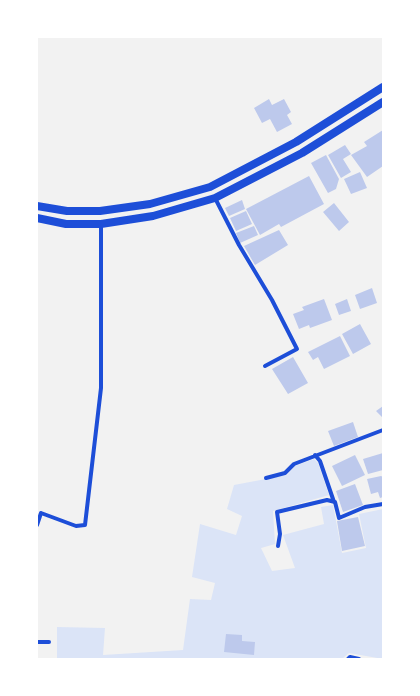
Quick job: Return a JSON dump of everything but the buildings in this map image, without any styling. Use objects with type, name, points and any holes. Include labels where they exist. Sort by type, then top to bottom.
[{"type":"highway","points":[[37,206],[67,211],[100,211],[150,204],[210,187],[296,142],[383,87]]},
{"type":"highway","points":[[37,218],[66,224],[101,224],[153,216],[215,198],[302,153],[383,102]]},
{"type":"street","points":[[215,198],[239,245],[272,300],[296,349],[265,366]]},
{"type":"street","points":[[37,524],[41,513],[76,526],[85,525],[101,388],[101,224]]},
{"type":"street","points":[[266,478],[285,473],[294,464],[315,455],[383,430]]},
{"type":"street","points":[[315,455],[320,461],[339,518],[365,507],[383,504]]},
{"type":"street","points":[[278,546],[280,534],[278,512],[327,500],[334,502]]},
{"type":"street","points":[[37,642],[49,642]]},
{"type":"street","points":[[348,659],[350,657],[359,659]]},
{"type":"shaded area","points":[[314,459],[318,463],[329,495],[273,511],[275,544],[261,548],[272,571],[295,568],[283,535],[324,524],[321,507],[333,505],[342,553],[366,548],[359,514],[383,509],[383,659],[349,653],[342,659],[57,659],[57,627],[105,628],[103,655],[183,650],[190,599],[211,600],[215,583],[192,577],[200,524],[236,535],[242,516],[227,509],[234,485],[287,475],[295,466]]}]
